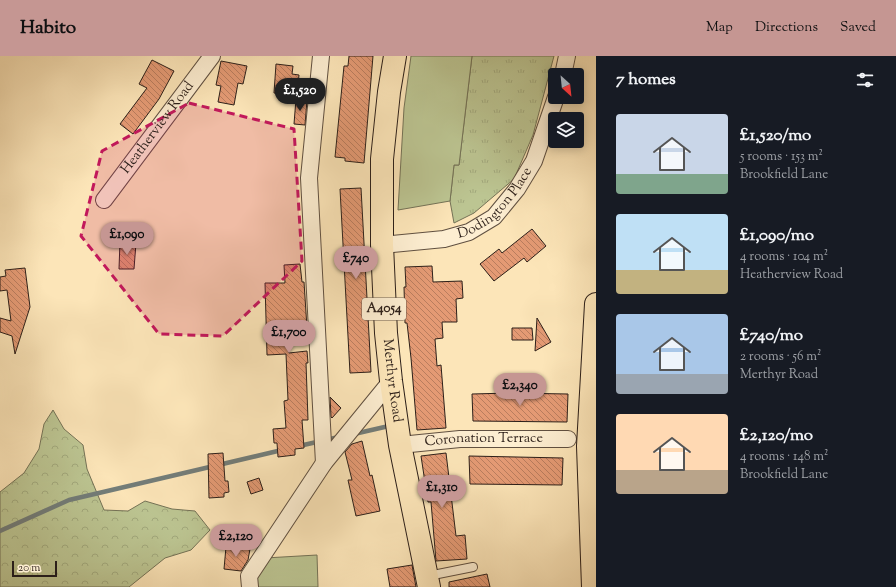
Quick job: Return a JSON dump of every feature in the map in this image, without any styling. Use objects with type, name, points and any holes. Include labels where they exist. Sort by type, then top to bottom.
[{"type":"main road","name":"Merthyr Road","points":[[395,56],[382,159],[382,245],[386,333],[390,381],[400,445],[427,574]]},
{"type":"main road","points":[[593,587],[588,446],[596,304]]},
{"type":"street","name":"Heatherview Road","points":[[104,200],[212,56]]},
{"type":"street","points":[[321,56],[308,178],[324,463]]},
{"type":"street","points":[[564,68],[567,56]]},
{"type":"street","name":"Dodington Place","points":[[382,245],[444,239],[469,232],[494,217],[517,189],[534,161],[554,104]]},
{"type":"street","points":[[250,587],[249,576],[324,463],[390,381]]},
{"type":"street","name":"Coronation Terrace","points":[[400,445],[460,439],[568,439]]},
{"type":"lane","points":[[427,574],[473,567]]},
{"type":"highlighted area","points":[[189,103],[294,129],[302,261],[223,336],[159,334],[81,236],[102,151]]},
{"type":"green space","points":[[411,56],[472,56],[459,165],[454,165],[450,201],[398,210],[404,108]]},
{"type":"green space","points":[[472,56],[554,56],[551,68],[548,68],[548,79],[533,135],[514,179],[474,213],[454,223],[450,201],[454,165],[459,165]]},
{"type":"green space","points":[[53,410],[64,429],[83,445],[87,469],[104,510],[128,511],[145,501],[172,509],[195,511],[210,530],[191,550],[165,558],[129,587],[0,587],[0,492],[24,473],[39,449],[44,424]]},
{"type":"green space","points":[[317,555],[318,587],[256,587],[254,579],[265,558]]},
{"type":"building","points":[[349,56],[373,56],[364,163],[345,161],[345,158],[335,157],[344,66],[348,66]]},
{"type":"building","points":[[152,60],[174,71],[159,99],[133,134],[120,124],[147,88],[139,84]]},
{"type":"building","points":[[221,61],[247,66],[243,84],[238,83],[234,105],[218,102],[221,86],[216,85]]},
{"type":"building","points":[[276,64],[293,66],[292,74],[299,75],[297,95],[274,93]]},
{"type":"building","points":[[296,99],[307,100],[305,125],[294,124]]},
{"type":"building","points":[[361,188],[371,372],[350,373],[340,189]]},
{"type":"building","points":[[532,229],[546,246],[527,262],[524,258],[494,281],[480,264],[499,249],[502,253]]},
{"type":"building","points":[[120,242],[136,243],[134,269],[119,269]]},
{"type":"building","points":[[300,264],[302,282],[304,282],[307,328],[288,330],[289,353],[307,351],[308,420],[302,420],[304,448],[295,449],[295,455],[278,457],[277,443],[274,443],[273,429],[286,428],[284,401],[288,400],[286,354],[267,355],[265,283],[285,283],[284,265]]},
{"type":"building","points":[[432,266],[433,282],[462,281],[463,298],[456,299],[457,322],[442,322],[443,338],[435,339],[437,366],[441,365],[446,428],[417,430],[411,358],[407,323],[405,323],[405,267]]},
{"type":"building","points":[[25,268],[30,307],[15,354],[12,336],[0,332],[0,318],[11,321],[7,290],[0,291],[0,277],[6,276],[5,270]]},
{"type":"building","points":[[537,318],[551,342],[535,351]]},
{"type":"building","points":[[512,328],[532,328],[533,340],[512,340]]},
{"type":"building","points":[[472,394],[568,394],[567,422],[473,421]]},
{"type":"building","points":[[330,397],[341,408],[332,418],[331,417]]},
{"type":"building","points":[[362,441],[370,476],[372,475],[380,511],[356,516],[348,480],[352,480],[345,452],[352,444]]},
{"type":"building","points":[[223,453],[225,481],[228,481],[229,492],[224,493],[224,497],[209,498],[208,454]]},
{"type":"building","points":[[446,453],[456,536],[465,535],[467,559],[436,561],[431,502],[428,502],[421,456]]},
{"type":"building","points":[[469,456],[563,458],[562,485],[470,484]]},
{"type":"building","points":[[259,478],[263,490],[251,494],[247,482]]},
{"type":"building","points":[[226,547],[250,549],[248,560],[241,571],[224,569]]},
{"type":"building","points":[[412,565],[416,587],[390,587],[387,569]]},
{"type":"building","points":[[487,574],[490,587],[449,587],[449,582]]},
{"type":"waterway","points":[[354,434],[389,426]]},
{"type":"waterway","points":[[299,446],[339,437]]},
{"type":"waterway","points":[[0,531],[69,500],[282,450]]}]
